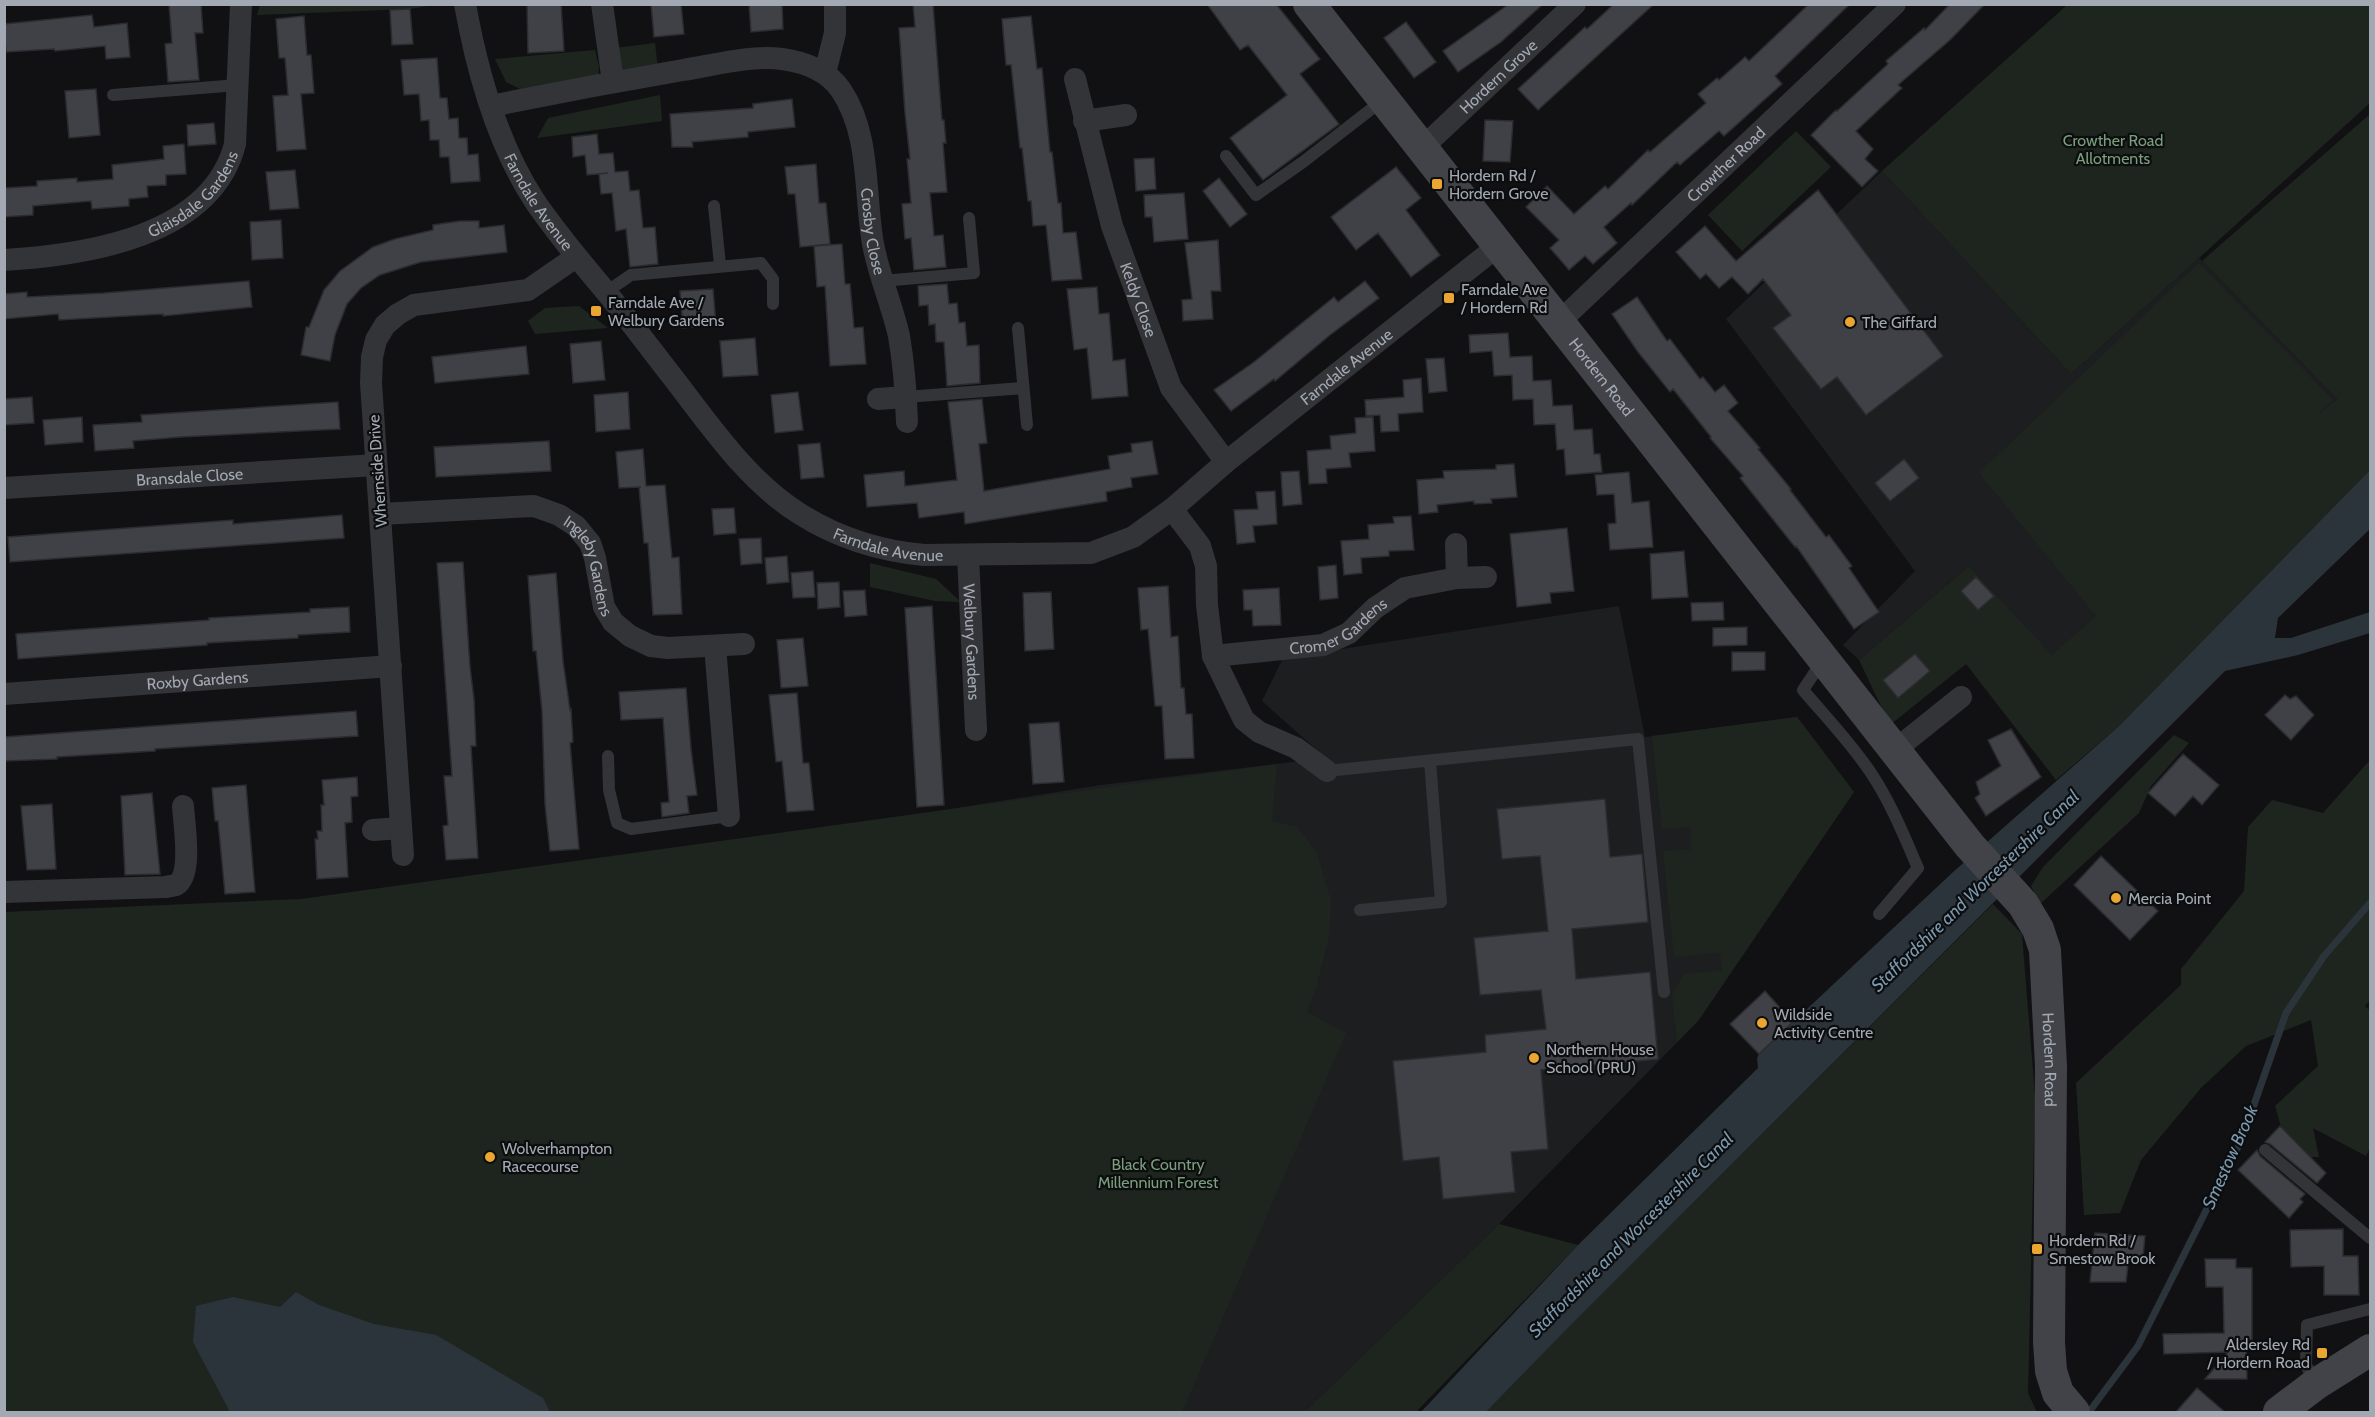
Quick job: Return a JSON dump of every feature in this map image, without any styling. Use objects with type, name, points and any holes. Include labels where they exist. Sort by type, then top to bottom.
[{"type":"street","name":"Glaisdale Gardens","points":[[4,261],[32,259],[126,241],[161,227],[190,210],[212,189],[230,164],[235,144],[241,4]]},
{"type":"street","name":"Farndale Avenue","points":[[465,4],[476,59],[509,153],[533,199],[576,257],[746,469],[800,514],[831,531],[871,546],[915,554],[1091,553],[1133,537],[1172,509],[1226,462],[1498,246]]},
{"type":"street","points":[[602,4],[613,82]]},
{"type":"street","points":[[825,73],[835,33],[835,4]]},
{"type":"street","name":"Hordern Road","points":[[1309,4],[1970,846],[2023,904],[2037,929],[2045,950],[2047,968],[2051,1066],[2049,1342],[2051,1371],[2058,1393],[2070,1409]]},
{"type":"street","name":"Hordern Grove","points":[[1421,149],[1575,4]]},
{"type":"street","name":"Crowther Road","points":[[1558,323],[1894,4]]},
{"type":"street","name":"Crosby Close","points":[[491,106],[743,60],[782,59],[804,64],[825,73],[840,88],[861,136],[874,245],[898,334],[904,368],[907,422]]},
{"type":"street","name":"Keldy Close","points":[[1075,79],[1113,226],[1171,388],[1226,462]]},
{"type":"street","points":[[1084,121],[1126,115]]},
{"type":"street","name":"Whernside Drive","points":[[403,855],[371,383],[372,357],[376,340],[385,325],[414,305],[528,290],[543,282],[576,257]]},
{"type":"street","points":[[878,399],[906,398]]},
{"type":"street","name":"Bransdale Close","points":[[4,488],[376,465]]},
{"type":"street","name":"Ingleby Gardens","points":[[380,514],[534,506],[559,515],[576,526],[590,543],[596,558],[604,607],[613,622],[630,636],[651,646],[659,647],[744,644]]},
{"type":"street","points":[[1172,509],[1200,546],[1206,566],[1207,605],[1213,656],[1244,720],[1259,732],[1296,748],[1327,771]]},
{"type":"street","points":[[1456,544],[1457,578]]},
{"type":"street","name":"Welbury Gardens","points":[[968,555],[976,730]]},
{"type":"street","name":"Cromer Gardens","points":[[1213,656],[1323,645],[1349,633],[1376,608],[1405,588],[1457,578],[1486,577]]},
{"type":"street","points":[[715,646],[729,816]]},
{"type":"street","name":"Roxby Gardens","points":[[4,694],[391,666]]},
{"type":"street","points":[[1894,750],[1961,697]]},
{"type":"street","points":[[4,892],[176,885],[184,876],[186,859],[183,806]]},
{"type":"street","points":[[373,830],[401,828]]},
{"type":"street","points":[[2280,1412],[2316,1384],[2370,1350]]},
{"type":"lane","points":[[113,95],[238,85]]},
{"type":"lane","points":[[1226,156],[1256,195],[1383,100]]},
{"type":"lane","points":[[714,206],[720,265]]},
{"type":"lane","points":[[882,281],[974,273],[969,218]]},
{"type":"lane","points":[[606,292],[631,274],[761,262],[773,279],[773,304]]},
{"type":"lane","points":[[1018,327],[1027,426]]},
{"type":"lane","points":[[906,398],[1023,388]]},
{"type":"lane","points":[[1824,658],[1803,690],[1842,734],[1871,772],[1891,807],[1918,868],[1879,914]]},
{"type":"lane","points":[[1327,771],[1638,739],[1664,992]]},
{"type":"lane","points":[[608,756],[609,790],[617,823],[632,830],[729,816]]},
{"type":"lane","points":[[1360,910],[1441,902],[1430,761]]},
{"type":"lane","points":[[2265,1150],[2370,1238]]},
{"type":"lane","points":[[2316,1384],[2306,1365],[2307,1325],[2370,1309]]},
{"type":"shaded area","points":[[1882,171],[2071,374],[2199,258],[2337,399],[2052,656],[1969,566],[1859,660],[1843,645],[1915,571],[1726,319]]},
{"type":"shaded area","points":[[1619,606],[1645,737],[1797,717],[1854,792],[1698,1021],[1499,1224],[1304,1412],[1168,1412],[862,823],[1101,785],[1326,758],[1262,701],[1283,658]]},
{"type":"green space","points":[[440,4],[410,9],[257,15],[260,5]]},
{"type":"green space","name":"Crowther Road Allotments","points":[[2067,5],[2370,5],[2370,103],[2071,374],[1882,171]]},
{"type":"green space","points":[[655,43],[658,69],[623,75],[614,48]]},
{"type":"green space","points":[[595,50],[599,66],[598,79],[524,91],[506,82],[495,59]]},
{"type":"green space","points":[[660,95],[662,121],[537,138],[548,118]]},
{"type":"green space","points":[[2370,114],[2370,470],[2119,726],[2056,780],[1966,664],[1890,725],[1859,660],[1969,566],[2052,655],[2096,616],[1979,473],[2199,263],[2333,400],[2311,421],[2337,399],[2202,261]]},
{"type":"green space","points":[[1796,131],[1831,167],[1742,251],[1708,215]]},
{"type":"green space","points":[[579,306],[608,328],[535,334],[528,321],[545,308]]},
{"type":"green space","points":[[870,563],[936,579],[961,602],[935,601],[870,587]]},
{"type":"green space","points":[[1797,717],[1854,792],[1698,1021],[1677,1042],[1672,995],[1684,974],[1722,970],[1720,953],[1674,957],[1663,851],[1691,849],[1691,827],[1662,829],[1652,736]]},
{"type":"green space","points":[[2174,735],[2189,743],[2151,786],[2139,813],[2040,904],[2031,886],[2043,867]]},
{"type":"green space","points":[[2370,760],[2370,1000],[2365,1006],[2370,1010],[2370,1148],[2366,1156],[2313,1128],[2319,1157],[2290,1157],[2275,1106],[2318,1066],[2311,1020],[2246,1046],[2201,1088],[2141,1160],[2120,1213],[2084,1215],[2076,1083],[2181,985],[2181,969],[2244,891],[2248,827],[2272,800],[2323,813]]},
{"type":"green space","name":"Wolverhampton Racecourse","points":[[1277,764],[1272,821],[1297,827],[1317,853],[1331,901],[1329,937],[1316,988],[1307,1012],[1346,1033],[1182,1412],[5,1412],[4,912],[301,899]]},
{"type":"green space","points":[[1993,904],[2022,934],[2035,1096],[2028,1393],[2037,1412],[1486,1412],[1570,1326]]},
{"type":"green space","points":[[1499,1224],[1578,1245],[1416,1412],[1304,1412]]},
{"type":"water","name":"Staffordshire and Worcestershire Canal","points":[[2370,470],[2370,529],[2278,618],[2275,638],[2291,638],[2370,612],[2370,633],[2298,655],[2225,671],[1486,1412],[1421,1412],[1578,1245],[1758,1068],[1759,1054],[1952,873],[2119,726]]},
{"type":"water","points":[[296,1292],[319,1305],[374,1324],[436,1335],[543,1398],[550,1412],[230,1412],[193,1342],[196,1306],[233,1297],[280,1307]]},
{"type":"building","points":[[169,4],[201,4],[203,33],[195,33],[199,80],[168,82],[165,44],[172,43]]},
{"type":"building","points":[[527,4],[561,4],[564,51],[528,53]]},
{"type":"building","points":[[651,4],[681,4],[684,34],[654,37]]},
{"type":"building","points":[[749,4],[782,4],[783,29],[751,32]]},
{"type":"building","points":[[913,4],[933,4],[942,120],[944,120],[946,143],[943,143],[947,192],[930,193],[934,236],[943,235],[946,267],[914,270],[911,238],[905,239],[902,204],[911,203],[907,159],[910,159],[899,28],[915,27]]},
{"type":"building","points":[[1207,4],[1276,4],[1320,59],[1300,74],[1339,124],[1263,180],[1230,138],[1287,95],[1248,45],[1240,50]]},
{"type":"building","points":[[1509,4],[1543,4],[1501,42],[1458,72],[1443,51]]},
{"type":"building","points":[[1614,4],[1654,4],[1538,110],[1518,89],[1585,27],[1587,29]]},
{"type":"building","points":[[1809,4],[1850,4],[1775,76],[1782,84],[1724,136],[1719,131],[1680,165],[1677,162],[1632,205],[1631,203],[1604,227],[1617,243],[1593,264],[1585,256],[1569,270],[1550,248],[1559,240],[1526,207],[1547,186],[1574,214],[1605,186],[1608,189],[1648,150],[1650,152],[1706,103],[1698,94],[1717,78],[1719,80],[1745,57],[1749,61]]},
{"type":"building","points":[[1950,4],[1985,4],[1950,40],[1898,85],[1902,88],[1856,131],[1873,149],[1865,159],[1878,171],[1862,187],[1811,135],[1888,64],[1886,61],[1924,28],[1925,30]]},
{"type":"building","points":[[410,9],[413,44],[392,45],[390,10]]},
{"type":"building","points":[[92,15],[94,27],[127,23],[130,57],[106,59],[105,46],[55,51],[54,49],[6,52],[4,24]]},
{"type":"building","points":[[304,16],[307,55],[311,55],[314,93],[301,94],[306,149],[277,151],[273,96],[288,95],[285,58],[279,58],[276,19]]},
{"type":"building","points":[[1031,16],[1037,69],[1042,68],[1050,152],[1052,152],[1058,203],[1061,203],[1063,233],[1076,232],[1082,279],[1052,281],[1046,225],[1033,226],[1031,201],[1028,201],[1011,65],[1006,65],[1002,19]]},
{"type":"building","points":[[1406,22],[1436,62],[1414,78],[1384,38]]},
{"type":"building","points":[[437,58],[440,98],[447,98],[449,119],[458,118],[459,138],[467,138],[468,155],[478,154],[480,181],[451,183],[449,157],[440,157],[439,140],[430,140],[429,120],[421,121],[419,94],[404,95],[401,60]]},
{"type":"building","points":[[96,89],[100,135],[69,138],[65,91]]},
{"type":"building","points":[[792,99],[795,127],[748,132],[748,137],[692,142],[693,147],[672,147],[670,114],[753,108],[753,104]]},
{"type":"building","points":[[1485,120],[1513,121],[1510,162],[1483,161]]},
{"type":"building","points":[[214,123],[216,144],[188,146],[187,125]]},
{"type":"building","points":[[597,134],[599,154],[613,153],[615,172],[628,171],[630,191],[639,190],[643,228],[655,227],[658,264],[630,267],[626,229],[616,231],[612,193],[601,194],[599,174],[608,173],[587,175],[585,155],[573,157],[572,137]]},
{"type":"building","points":[[184,144],[186,174],[166,175],[166,185],[147,186],[148,197],[129,199],[129,206],[92,209],[91,201],[33,206],[33,215],[4,217],[4,188],[37,186],[37,181],[77,178],[77,182],[113,179],[112,165],[164,159],[163,146]]},
{"type":"building","points":[[1154,158],[1156,189],[1136,191],[1134,159]]},
{"type":"building","points":[[816,164],[819,203],[826,203],[830,244],[800,247],[795,194],[788,194],[785,167]]},
{"type":"building","points":[[1396,167],[1421,198],[1406,210],[1440,255],[1411,277],[1378,233],[1356,250],[1331,217]]},
{"type":"building","points":[[295,170],[299,208],[270,210],[266,172]]},
{"type":"building","points":[[1219,178],[1247,214],[1230,227],[1203,191]]},
{"type":"building","name":"The Giffard","points":[[1818,190],[1943,356],[1866,415],[1837,377],[1821,389],[1773,328],[1791,315],[1763,279],[1748,294],[1732,277],[1719,288],[1706,274],[1700,279],[1676,252],[1705,226],[1736,261]]},
{"type":"building","points":[[1184,193],[1188,239],[1154,242],[1152,217],[1145,217],[1144,195]]},
{"type":"building","points":[[281,220],[283,258],[252,260],[250,222]]},
{"type":"building","points":[[479,221],[479,228],[504,225],[507,252],[421,262],[380,275],[361,288],[347,304],[335,335],[330,361],[301,355],[306,327],[309,327],[324,290],[340,271],[373,247],[433,230],[433,225]]},
{"type":"building","points":[[1218,240],[1221,291],[1211,291],[1213,319],[1183,321],[1182,300],[1192,299],[1185,243]]},
{"type":"building","points":[[842,244],[845,284],[850,284],[854,328],[863,327],[866,364],[830,366],[825,286],[817,287],[814,246]]},
{"type":"building","points":[[249,281],[252,307],[163,316],[163,314],[59,320],[58,314],[4,319],[4,294],[27,292],[27,297],[104,293]]},
{"type":"building","points":[[1365,281],[1379,298],[1275,381],[1274,379],[1231,411],[1214,390],[1254,362],[1334,297],[1338,302]]},
{"type":"building","points":[[947,284],[949,304],[957,303],[959,323],[965,322],[967,346],[979,345],[980,383],[947,386],[944,342],[936,342],[935,324],[929,325],[928,305],[919,306],[918,286]]},
{"type":"building","points":[[1097,287],[1099,314],[1109,313],[1113,361],[1125,359],[1128,396],[1092,399],[1087,348],[1074,350],[1067,289]]},
{"type":"building","points":[[713,289],[716,325],[683,328],[680,291]]},
{"type":"building","points":[[1637,297],[1667,341],[1670,339],[1700,379],[1703,377],[1715,392],[1724,385],[1738,403],[1728,411],[1760,448],[1758,449],[1826,537],[1829,535],[1852,566],[1849,568],[1879,612],[1854,629],[1796,546],[1740,478],[1743,476],[1710,438],[1673,389],[1670,392],[1638,352],[1612,314]]},
{"type":"building","points":[[1508,333],[1510,357],[1532,356],[1533,381],[1551,380],[1553,406],[1572,405],[1574,430],[1592,429],[1594,454],[1600,454],[1602,472],[1566,475],[1564,449],[1557,450],[1555,424],[1534,425],[1533,399],[1513,400],[1512,375],[1494,376],[1492,351],[1470,353],[1469,335]]},
{"type":"building","points":[[755,338],[758,375],[723,377],[720,341]]},
{"type":"building","points":[[601,341],[605,380],[573,383],[570,344]]},
{"type":"building","points":[[526,346],[529,374],[435,383],[432,357]]},
{"type":"building","points":[[1444,358],[1447,391],[1429,393],[1426,359]]},
{"type":"building","points":[[1421,378],[1423,412],[1398,414],[1399,431],[1381,432],[1380,415],[1366,416],[1365,400],[1404,397],[1403,380]]},
{"type":"building","points":[[628,392],[630,429],[596,432],[594,395]]},
{"type":"building","points":[[798,392],[803,430],[775,433],[771,395]]},
{"type":"building","points":[[32,397],[34,423],[4,425],[4,399]]},
{"type":"building","points":[[982,399],[987,443],[979,444],[984,491],[1110,469],[1108,456],[1132,452],[1131,444],[1152,441],[1158,474],[1131,478],[1132,487],[1106,492],[1107,501],[965,524],[964,512],[919,518],[917,503],[867,507],[864,475],[904,471],[905,486],[957,480],[948,402]]},
{"type":"building","points":[[338,402],[340,429],[133,441],[134,448],[95,451],[93,425],[142,422],[141,415]]},
{"type":"building","points":[[82,417],[83,442],[45,445],[43,420]]},
{"type":"building","points":[[1373,417],[1375,451],[1349,453],[1351,467],[1326,469],[1327,483],[1309,484],[1307,451],[1331,449],[1330,436],[1356,433],[1355,418]]},
{"type":"building","points":[[549,441],[551,471],[436,477],[434,447]]},
{"type":"building","points":[[820,443],[824,477],[801,479],[798,445]]},
{"type":"building","points":[[643,449],[646,486],[665,485],[672,558],[679,557],[682,614],[653,615],[648,543],[644,543],[639,487],[619,488],[616,452]]},
{"type":"building","points":[[1904,459],[1919,478],[1890,501],[1875,483]]},
{"type":"building","points":[[1514,464],[1517,497],[1491,499],[1492,503],[1474,504],[1474,501],[1437,505],[1438,512],[1419,514],[1417,480],[1444,478],[1443,471],[1496,469],[1496,465]]},
{"type":"building","points":[[1299,471],[1302,504],[1283,506],[1281,472]]},
{"type":"building","points":[[1629,472],[1632,503],[1649,501],[1653,547],[1610,550],[1608,524],[1616,523],[1614,494],[1597,495],[1595,475]]},
{"type":"building","points":[[1275,491],[1277,524],[1253,526],[1255,542],[1237,544],[1234,510],[1258,509],[1256,492]]},
{"type":"building","points":[[734,508],[736,533],[714,535],[712,509]]},
{"type":"building","points":[[342,515],[344,538],[10,562],[8,537],[233,520],[233,524]]},
{"type":"building","points":[[1411,516],[1414,550],[1389,551],[1389,556],[1361,558],[1362,573],[1344,575],[1341,541],[1369,539],[1368,525],[1394,523],[1393,517]]},
{"type":"building","points":[[1567,528],[1574,591],[1550,593],[1551,603],[1517,607],[1510,534]]},
{"type":"building","points":[[761,538],[762,563],[741,565],[739,539]]},
{"type":"building","points":[[1684,551],[1688,597],[1652,599],[1650,554]]},
{"type":"building","points":[[787,556],[789,582],[767,584],[765,558]]},
{"type":"building","points":[[463,562],[474,699],[476,746],[471,746],[478,858],[446,860],[443,826],[448,825],[444,776],[452,776],[437,563]]},
{"type":"building","points":[[1336,565],[1338,598],[1320,600],[1318,567]]},
{"type":"building","points":[[813,571],[815,597],[793,598],[791,573]]},
{"type":"building","points":[[556,573],[563,661],[571,709],[573,742],[570,743],[579,849],[550,851],[545,804],[542,711],[536,651],[533,651],[528,576]]},
{"type":"building","points":[[1976,577],[1994,596],[1978,610],[1961,591]]},
{"type":"building","points":[[839,582],[840,607],[818,609],[817,583]]},
{"type":"building","points":[[1168,586],[1171,637],[1178,636],[1181,688],[1184,688],[1186,714],[1192,714],[1194,758],[1165,759],[1162,706],[1155,706],[1148,629],[1141,630],[1138,588]]},
{"type":"building","points":[[1279,588],[1281,625],[1253,626],[1252,610],[1244,610],[1243,590]]},
{"type":"building","points":[[865,590],[867,615],[845,617],[843,591]]},
{"type":"building","points":[[1051,592],[1054,649],[1025,651],[1023,593]]},
{"type":"building","points":[[1723,602],[1724,620],[1692,621],[1691,603]]},
{"type":"building","points":[[932,606],[944,805],[917,807],[905,608]]},
{"type":"building","points":[[349,607],[350,632],[18,659],[16,634],[310,612],[310,609]]},
{"type":"building","points":[[1747,627],[1747,645],[1713,646],[1713,628]]},
{"type":"building","points":[[803,638],[808,686],[781,688],[777,640]]},
{"type":"building","points":[[1732,652],[1765,652],[1765,670],[1732,671]]},
{"type":"building","points":[[1915,654],[1930,671],[1898,698],[1883,680]]},
{"type":"building","points":[[686,688],[697,795],[687,796],[689,813],[662,817],[661,803],[669,802],[663,718],[621,720],[619,692]]},
{"type":"building","points":[[797,693],[803,763],[809,763],[814,810],[787,812],[782,761],[776,762],[769,695]]},
{"type":"building","points":[[2285,695],[2290,699],[2296,696],[2314,715],[2291,740],[2265,715]]},
{"type":"building","points":[[356,711],[358,736],[4,761],[4,737]]},
{"type":"building","points":[[1059,722],[1064,782],[1033,784],[1029,724]]},
{"type":"building","points":[[2011,729],[2041,777],[1986,816],[1975,798],[1980,794],[1976,782],[2001,766],[1988,740]]},
{"type":"building","points":[[2183,754],[2219,785],[2202,805],[2193,796],[2175,816],[2148,793]]},
{"type":"building","points":[[357,777],[358,796],[351,797],[352,822],[345,823],[348,877],[317,879],[315,839],[318,839],[317,831],[322,831],[321,805],[324,805],[322,780]]},
{"type":"building","points":[[246,785],[255,892],[225,894],[218,821],[215,821],[212,788]]},
{"type":"building","points":[[152,793],[160,874],[125,875],[121,796]]},
{"type":"building","points":[[1605,799],[1610,857],[1642,854],[1648,922],[1572,929],[1576,979],[1650,972],[1658,1059],[1541,1070],[1548,1149],[1511,1152],[1515,1192],[1443,1199],[1439,1157],[1403,1161],[1393,1061],[1486,1052],[1485,1035],[1546,1029],[1541,990],[1480,995],[1474,938],[1548,931],[1540,856],[1502,859],[1497,809]]},
{"type":"building","points":[[52,804],[56,869],[27,870],[21,806]]},
{"type":"building","name":"Mercia Point","points":[[2101,856],[2158,911],[2130,940],[2074,885]]},
{"type":"building","name":"Wildside Activity Centre","points":[[1765,991],[1793,1022],[1759,1054],[1730,1024]]},
{"type":"building","points":[[2280,1126],[2326,1173],[2317,1183],[2265,1142]]},
{"type":"building","points":[[2257,1150],[2260,1156],[2305,1194],[2300,1199],[2303,1202],[2289,1218],[2238,1170]]},
{"type":"building","points":[[2343,1229],[2343,1256],[2358,1256],[2359,1295],[2324,1295],[2324,1266],[2291,1267],[2290,1230]]},
{"type":"building","points":[[2095,1233],[2145,1236],[2143,1257],[2129,1256],[2126,1282],[2090,1282]]},
{"type":"building","points":[[2205,1259],[2236,1259],[2236,1268],[2252,1268],[2252,1340],[2246,1340],[2247,1379],[2205,1379],[2228,1352],[2164,1354],[2163,1334],[2224,1333],[2223,1287],[2206,1287]]},
{"type":"building","points":[[2197,1388],[2226,1413],[2175,1413]]},
{"type":"waterway","name":"Smestow Brook","points":[[2089,1412],[2138,1346],[2242,1139],[2286,1013],[2324,956],[2370,903]]},
{"type":"place","name":"Hordern Rd / Hordern Grove","points":[[1437,184]]},
{"type":"place","name":"Farndale Ave / Hordern Rd","points":[[1449,298]]},
{"type":"place","name":"Farndale Ave / Welbury Gardens","points":[[596,311]]},
{"type":"place","name":"The Giffard","points":[[1850,322]]},
{"type":"place","name":"Mercia Point","points":[[2116,898]]},
{"type":"place","name":"Wildside Activity Centre","points":[[1762,1023]]},
{"type":"place","name":"Northern House School (PRU)","points":[[1534,1058]]},
{"type":"place","name":"Wolverhampton Racecourse","points":[[490,1157]]},
{"type":"place","name":"Hordern Rd / Smestow Brook","points":[[2037,1249]]},
{"type":"place","name":"Aldersley Rd / Hordern Road","points":[[2322,1353]]},
{"type":"park label","name":"Black Country Millennium Forest","points":[[1158,1173]]}]
